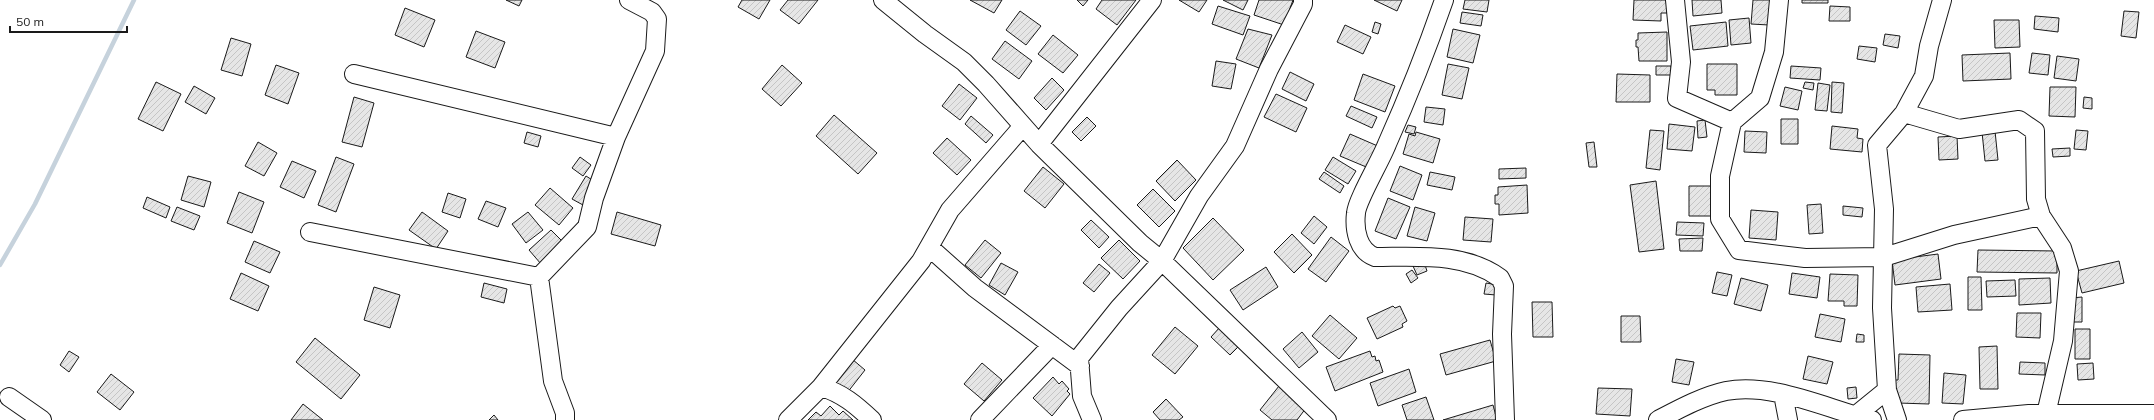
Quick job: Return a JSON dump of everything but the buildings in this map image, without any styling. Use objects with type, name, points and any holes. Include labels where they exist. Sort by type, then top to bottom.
[{"type":"street","points":[[538,277],[587,227],[594,198],[616,137],[655,51],[658,37],[658,23],[655,16],[652,12],[629,0]]},
{"type":"street","points":[[882,0],[964,62],[986,84],[1039,144],[1140,243],[1162,261],[1327,420]]},
{"type":"street","points":[[1039,144],[1152,0]]},
{"type":"street","points":[[1092,420],[1082,396],[1079,358],[1119,308],[1162,261],[1200,196],[1235,146],[1269,69],[1303,4],[1302,0]]},
{"type":"street","points":[[1444,0],[1427,49],[1396,123],[1356,209],[1356,229],[1358,239],[1367,253],[1375,257],[1439,257],[1472,264],[1500,278],[1504,286],[1502,334],[1505,420]]},
{"type":"street","points":[[1675,0],[1681,62],[1677,98],[1732,122]]},
{"type":"street","points":[[1779,0],[1774,52],[1760,98],[1732,122],[1720,176],[1720,219],[1739,250],[1805,258],[1884,257],[1954,235],[2041,216]]},
{"type":"street","points":[[1897,420],[1887,390],[1882,308],[1884,209],[1877,146],[1904,113],[1924,76],[1929,46],[1942,0]]},
{"type":"street","points":[[354,74],[616,137]]},
{"type":"street","points":[[1904,113],[1959,129],[2019,120],[2035,131],[2036,199],[2041,216],[2062,248],[2069,271],[2063,341],[2046,414]]},
{"type":"street","points":[[788,420],[821,387],[916,266],[929,247],[950,210],[1023,126]]},
{"type":"street","points":[[310,232],[538,277]]},
{"type":"street","points":[[929,247],[975,288],[1080,366]]},
{"type":"street","points":[[538,277],[553,381],[565,413],[566,420]]},
{"type":"street","points":[[980,420],[1052,345]]},
{"type":"street","points":[[821,387],[834,390],[854,402],[872,420]]},
{"type":"street","points":[[1658,420],[1683,407],[1726,391],[1763,390],[1783,394],[1872,420]]},
{"type":"street","points":[[1855,416],[1887,390]]},
{"type":"street","points":[[1783,394],[1788,420]]},
{"type":"street","points":[[9,397],[42,420]]},
{"type":"street","points":[[1963,420],[2046,414],[2154,414]]},
{"type":"waterway","points":[[0,265],[35,204],[134,0]]}]
